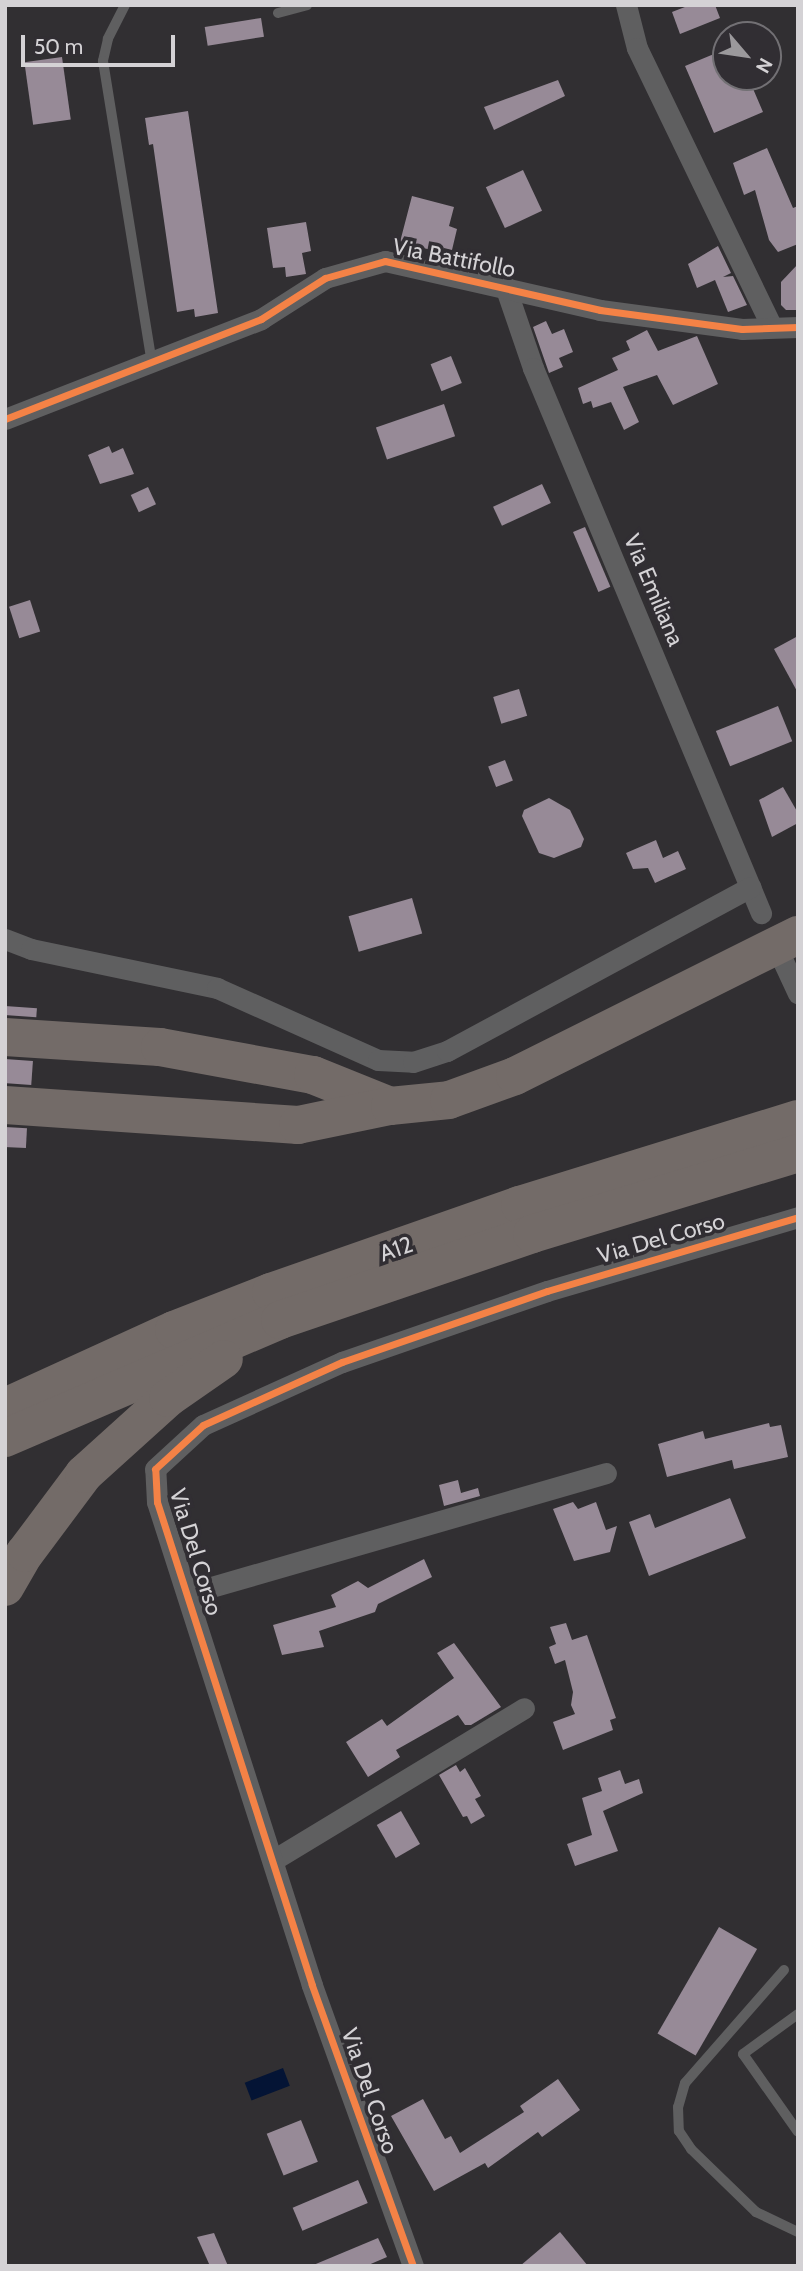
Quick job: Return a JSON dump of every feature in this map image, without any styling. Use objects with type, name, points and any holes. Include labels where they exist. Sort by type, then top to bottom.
[{"type":"highway","points":[[5,1105],[298,1125],[390,1106],[449,1100],[515,1076],[790,947]]},
{"type":"highway","points":[[5,1037],[160,1047],[313,1075],[390,1106]]},
{"type":"highway","name":"A12","points":[[5,1407],[174,1330],[271,1292],[520,1205],[798,1119]]},
{"type":"highway","name":"A12","points":[[5,1438],[280,1320],[532,1234],[798,1153]]},
{"type":"highway","points":[[5,1587],[24,1553],[84,1474],[169,1398],[280,1320]]},
{"type":"street","points":[[626,5],[637,48],[771,326]]},
{"type":"street","name":"Via Battifollo","points":[[5,419],[261,319],[325,278],[385,261],[505,286],[600,310],[743,328],[798,327]]},
{"type":"street","name":"Via Emiliana","points":[[505,286],[534,368],[761,912]]},
{"type":"street","points":[[5,939],[31,949],[217,988],[378,1060],[413,1062],[447,1051],[750,887]]},
{"type":"street","points":[[790,947],[798,993]]},
{"type":"street","name":"Via Del Corso","points":[[413,2266],[312,1985],[275,1859],[157,1502],[155,1469],[203,1425],[342,1362],[547,1291],[798,1217]]},
{"type":"street","points":[[187,1594],[606,1473]]},
{"type":"street","points":[[275,1859],[524,1708]]},
{"type":"lane","points":[[125,5],[108,39],[103,61],[152,362]]},
{"type":"lane","points":[[278,13],[307,5]]},
{"type":"lane","points":[[784,1970],[685,2082],[678,2107],[679,2131],[691,2149],[756,2212],[798,2232]]},
{"type":"lane","points":[[798,2014],[743,2054],[798,2132]]},
{"type":"water","points":[[283,2068],[290,2086],[252,2100],[245,2083]]},
{"type":"building","points":[[690,5],[715,5],[720,18],[680,34],[672,12]]},
{"type":"building","points":[[261,18],[264,37],[208,46],[205,27]]},
{"type":"building","points":[[712,55],[712,91],[754,91],[763,112],[714,133],[685,66]]},
{"type":"building","points":[[62,57],[71,119],[33,125],[24,62]]},
{"type":"building","points":[[558,80],[565,96],[494,130],[484,107]]},
{"type":"building","points":[[188,111],[218,313],[195,317],[194,309],[177,312],[153,144],[149,145],[145,118]]},
{"type":"building","points":[[767,148],[793,208],[798,206],[798,244],[778,252],[769,240],[755,190],[744,195],[733,163]]},
{"type":"building","points":[[523,170],[542,211],[505,228],[486,187]]},
{"type":"building","points":[[412,196],[454,207],[449,226],[457,229],[452,250],[444,248],[443,253],[400,242]]},
{"type":"building","points":[[306,222],[311,251],[302,253],[306,274],[286,277],[285,267],[273,268],[267,228]]},
{"type":"building","points":[[718,246],[731,273],[723,277],[733,276],[747,305],[728,312],[715,280],[697,288],[688,264]]},
{"type":"building","points":[[798,264],[798,310],[786,310],[781,305],[781,282]]},
{"type":"building","points":[[546,321],[552,334],[564,329],[573,352],[559,358],[563,367],[549,373],[533,327]]},
{"type":"building","points":[[647,330],[658,351],[697,336],[718,384],[673,405],[657,375],[623,387],[639,422],[624,430],[611,402],[593,408],[591,401],[583,404],[578,388],[618,370],[612,358],[630,350],[626,341]]},
{"type":"building","points":[[451,356],[462,383],[441,391],[431,364]]},
{"type":"building","points":[[444,404],[455,436],[387,460],[376,427]]},
{"type":"building","points":[[109,446],[112,453],[123,448],[134,474],[100,484],[88,455]]},
{"type":"building","points":[[542,484],[551,503],[502,526],[493,507]]},
{"type":"building","points":[[148,487],[156,504],[139,512],[131,495]]},
{"type":"building","points":[[585,527],[610,587],[598,592],[573,532]]},
{"type":"building","points":[[30,600],[40,631],[19,638],[9,607]]},
{"type":"building","points":[[798,636],[798,693],[774,649]]},
{"type":"building","points":[[519,689],[527,716],[501,724],[493,697]]},
{"type":"building","points":[[778,706],[792,741],[730,766],[716,731]]},
{"type":"building","points":[[505,760],[513,781],[496,787],[488,766]]},
{"type":"building","points":[[783,787],[798,813],[798,823],[772,837],[759,800]]},
{"type":"building","points":[[549,798],[570,810],[584,839],[581,847],[554,858],[539,853],[522,816],[524,810]]},
{"type":"building","points":[[656,840],[663,858],[678,851],[686,869],[655,883],[648,868],[633,869],[626,853]]},
{"type":"building","points":[[412,898],[422,934],[359,952],[349,916]]},
{"type":"building","points":[[5,1006],[37,1008],[36,1017],[5,1015]]},
{"type":"building","points":[[5,1059],[33,1061],[31,1085],[5,1083]]},
{"type":"building","points":[[5,1127],[27,1128],[26,1148],[5,1147]]},
{"type":"building","points":[[769,1423],[770,1427],[781,1425],[788,1457],[734,1469],[732,1460],[667,1477],[658,1444],[703,1431],[705,1439]]},
{"type":"building","points":[[458,1480],[461,1493],[478,1488],[480,1496],[444,1506],[439,1485]]},
{"type":"building","points":[[730,1498],[746,1538],[649,1576],[629,1522],[650,1514],[655,1528]]},
{"type":"building","points":[[573,1502],[578,1509],[596,1502],[606,1530],[617,1526],[610,1552],[574,1561],[553,1509]]},
{"type":"building","points":[[424,1559],[432,1577],[378,1604],[375,1612],[319,1631],[324,1647],[282,1655],[273,1625],[336,1607],[331,1595],[358,1581],[368,1588]]},
{"type":"building","points":[[566,1623],[572,1640],[587,1635],[616,1718],[610,1720],[613,1730],[563,1750],[553,1722],[575,1714],[571,1705],[573,1692],[565,1660],[555,1664],[549,1647],[556,1644],[550,1627]]},
{"type":"building","points":[[454,1643],[501,1707],[471,1725],[465,1725],[458,1715],[396,1750],[400,1757],[368,1777],[346,1742],[382,1719],[387,1726],[454,1678],[437,1653]]},
{"type":"building","points":[[456,1765],[460,1772],[465,1768],[481,1796],[475,1799],[485,1816],[471,1824],[467,1816],[463,1817],[439,1775]]},
{"type":"building","points":[[620,1770],[625,1784],[639,1779],[643,1793],[603,1811],[618,1851],[575,1866],[567,1844],[592,1835],[582,1798],[602,1791],[598,1778]]},
{"type":"building","points":[[401,1811],[420,1844],[396,1858],[377,1825]]},
{"type":"building","points":[[719,1927],[757,1949],[696,2056],[658,2034]]},
{"type":"building","points":[[558,2079],[580,2110],[542,2137],[538,2132],[488,2168],[485,2163],[434,2191],[391,2116],[423,2099],[445,2139],[451,2136],[460,2153],[524,2112],[520,2106]]},
{"type":"building","points":[[301,2120],[318,2162],[284,2176],[267,2134]]},
{"type":"building","points":[[358,2180],[368,2203],[302,2231],[293,2208]]},
{"type":"building","points":[[560,2232],[588,2266],[520,2266]]},
{"type":"building","points":[[214,2233],[228,2266],[210,2266],[197,2237]]},
{"type":"building","points":[[378,2238],[387,2257],[366,2266],[311,2266]]},
{"type":"cycle path","points":[[5,419],[261,319],[325,278],[385,261],[600,310],[742,329],[798,327]]},
{"type":"cycle path","points":[[413,2266],[312,1985],[157,1502],[155,1469],[203,1425],[342,1362],[547,1291],[798,1217]]}]
